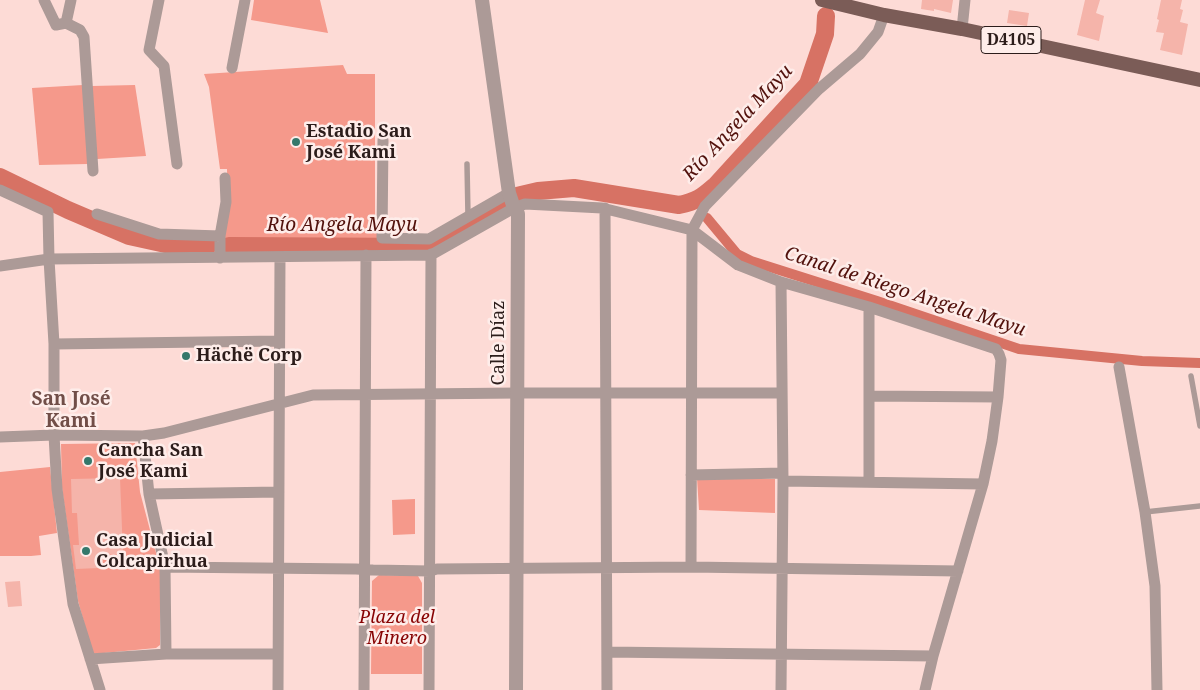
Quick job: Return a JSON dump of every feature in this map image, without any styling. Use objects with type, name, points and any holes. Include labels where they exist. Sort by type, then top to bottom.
[{"type":"main road","name":"D4105","points":[[822,0],[1200,80]]},
{"type":"street","points":[[44,0],[56,25],[66,23],[80,30],[84,37],[93,171]]},
{"type":"street","points":[[66,23],[71,0]]},
{"type":"street","points":[[159,0],[149,50],[164,66],[177,164]]},
{"type":"street","points":[[232,68],[245,0]]},
{"type":"street","name":"Calle Díaz","points":[[482,0],[509,194],[518,214],[516,690]]},
{"type":"street","points":[[962,29],[965,0]]},
{"type":"street","points":[[691,567],[692,230],[705,206],[818,89],[860,54],[878,32],[884,14]]},
{"type":"street","points":[[383,140],[382,238],[429,239],[509,194]]},
{"type":"street","points":[[220,258],[220,236],[226,202],[225,178]]},
{"type":"street","points":[[0,190],[48,212],[54,344],[54,435],[57,489],[73,604],[100,690]]},
{"type":"street","points":[[0,266],[49,259],[431,254],[514,208],[525,204],[605,208],[692,230],[738,265],[781,282],[869,307],[996,349],[1000,354],[1001,360],[992,441],[983,484],[933,656],[925,690]]},
{"type":"street","points":[[605,208],[607,690]]},
{"type":"street","points":[[97,214],[159,234],[220,236]]},
{"type":"street","points":[[429,690],[431,254]]},
{"type":"street","points":[[364,690],[366,255]]},
{"type":"street","points":[[278,690],[280,257]]},
{"type":"street","points":[[781,282],[783,477],[781,690]]},
{"type":"street","points":[[869,307],[869,482]]},
{"type":"street","points":[[54,344],[279,341]]},
{"type":"street","points":[[1119,367],[1145,512],[1155,586],[1157,690]]},
{"type":"street","points":[[0,437],[54,435],[143,436],[164,433],[313,395],[781,392]]},
{"type":"street","points":[[869,396],[998,397]]},
{"type":"street","points":[[143,436],[149,494],[165,567],[166,654]]},
{"type":"street","points":[[691,474],[869,482],[983,484]]},
{"type":"street","points":[[149,494],[279,492]]},
{"type":"street","points":[[165,567],[430,571],[437,569],[691,567],[958,571]]},
{"type":"street","points":[[607,652],[933,656]]},
{"type":"street","points":[[90,659],[166,654],[278,654]]},
{"type":"lane","points":[[467,164],[468,216]]},
{"type":"lane","points":[[1191,376],[1200,426]]},
{"type":"lane","points":[[1145,512],[1200,506]]},
{"type":"green space","points":[[254,0],[320,0],[328,33],[251,20]]},
{"type":"green space","name":"Estadio San José Kami","points":[[343,65],[347,74],[375,74],[375,220],[380,240],[389,243],[390,252],[224,253],[223,237],[228,220],[227,169],[220,169],[209,87],[204,74]]},
{"type":"green space","points":[[83,85],[88,164],[39,165],[32,88]]},
{"type":"green space","points":[[135,85],[146,156],[97,159],[92,86]]},
{"type":"green space","points":[[135,443],[140,492],[160,568],[160,645],[156,648],[93,654],[78,601],[62,488],[61,444]]},
{"type":"green space","points":[[50,467],[57,533],[39,536],[41,555],[0,556],[0,472]]},
{"type":"green space","points":[[697,478],[775,479],[775,513],[699,510]]},
{"type":"green space","points":[[415,499],[415,534],[393,535],[392,500]]},
{"type":"green space","name":"Plaza del Minero","points":[[379,575],[418,576],[422,583],[422,674],[371,674],[372,581]]},
{"type":"building","points":[[922,0],[953,0],[951,13],[934,9],[934,11],[921,9]]},
{"type":"building","points":[[1085,0],[1100,0],[1096,13],[1104,16],[1099,41],[1077,35]]},
{"type":"building","points":[[1161,0],[1182,0],[1180,9],[1183,10],[1180,22],[1188,24],[1182,55],[1160,50],[1164,33],[1156,32]]},
{"type":"building","points":[[1009,10],[1029,13],[1027,26],[1007,23]]},
{"type":"building","points":[[120,478],[123,554],[98,555],[99,568],[76,569],[73,545],[79,545],[77,513],[72,513],[71,479]]},
{"type":"building","points":[[20,581],[22,606],[8,607],[5,582]]},
{"type":"waterway","name":"Río Angela Mayu","points":[[517,196],[538,191],[574,188],[679,205],[699,198],[716,185],[808,84],[825,34],[826,16]]},
{"type":"waterway","name":"Río Angela Mayu","points":[[0,177],[68,210],[129,236],[170,245],[209,245]]},
{"type":"waterway","name":"Río Angela Mayu","points":[[229,246],[429,247],[503,204]]},
{"type":"waterway","name":"Canal de Riego Angela Mayu","points":[[707,218],[737,254],[751,261],[1019,349],[1142,361],[1200,363]]},
{"type":"place","name":"Estadio San José Kami","points":[[296,142]]},
{"type":"place","name":"Hächë Corp","points":[[186,356]]},
{"type":"place","name":"Cancha San José Kami","points":[[88,461]]},
{"type":"place","name":"Casa Judicial Colcapirhua","points":[[86,551]]},
{"type":"district","name":"San José Kami","points":[[71,411]]}]
